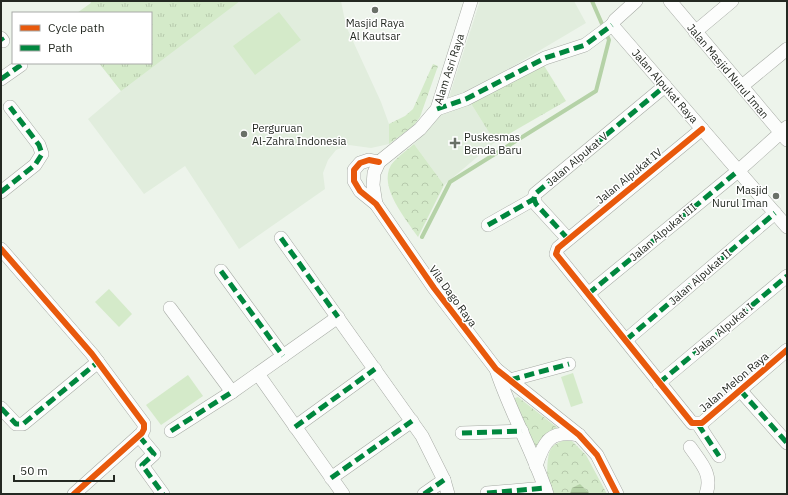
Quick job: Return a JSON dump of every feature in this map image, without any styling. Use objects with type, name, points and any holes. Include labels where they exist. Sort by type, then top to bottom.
[{"type":"street","name":"Alam Asri Raya","points":[[379,162],[420,129],[437,109],[471,1]]},
{"type":"street","points":[[437,109],[466,99],[545,58],[585,45],[612,25],[615,20],[636,1]]},
{"type":"street","name":"Jalan Masjid Nurul Iman","points":[[670,1],[785,134]]},
{"type":"street","points":[[696,32],[732,1]]},
{"type":"street","name":"Jalan Alpukat Raya","points":[[612,25],[787,227]]},
{"type":"street","points":[[742,86],[787,48]]},
{"type":"street","points":[[1,79],[21,65]]},
{"type":"street","name":"Jalan Alpukat V","points":[[534,199],[535,194],[665,86]]},
{"type":"street","points":[[1,192],[35,165],[42,154],[39,145],[10,107]]},
{"type":"street","name":"Jalan Alpukat IV","points":[[588,294],[556,254],[558,248],[702,129]]},
{"type":"street","name":"Jalan Alpukat III","points":[[588,294],[785,134]]},
{"type":"street","name":"Vila Dago Raya","points":[[376,204],[373,185],[374,172],[379,162],[369,160],[360,163],[354,170],[354,181],[360,191],[376,204],[434,288],[496,370],[579,435],[596,455],[617,494]]},
{"type":"street","points":[[488,224],[534,199],[536,204],[568,239]]},
{"type":"street","name":"Jalan Alpukat II","points":[[626,340],[775,213]]},
{"type":"street","points":[[280,238],[422,436],[444,480],[448,494]]},
{"type":"street","points":[[1,249],[98,362],[144,424],[144,429],[139,436],[74,494]]},
{"type":"street","points":[[221,271],[283,356]]},
{"type":"street","name":"Jalan Alpukat I","points":[[660,382],[787,276]]},
{"type":"street","points":[[588,294],[695,423],[719,456]]},
{"type":"street","points":[[170,308],[232,392]]},
{"type":"street","points":[[171,431],[232,392],[338,317]]},
{"type":"street","name":"Jalan Melon Raya","points":[[695,423],[702,423],[740,390],[785,356]]},
{"type":"street","points":[[1,409],[16,424],[23,424],[98,362]]},
{"type":"street","points":[[510,380],[569,364]]},
{"type":"street","points":[[295,427],[375,369]]},
{"type":"street","name":"Vila Dago Raya","points":[[496,370],[505,396],[522,431],[546,491]]},
{"type":"street","points":[[258,374],[342,494]]},
{"type":"street","points":[[740,390],[787,443]]},
{"type":"street","points":[[331,478],[412,421]]},
{"type":"street","points":[[462,433],[522,431]]},
{"type":"street","points":[[536,466],[546,441],[555,435],[564,432],[579,435]]},
{"type":"street","points":[[139,436],[154,454],[142,465],[163,494]]},
{"type":"street","points":[[690,447],[709,479],[706,494]]},
{"type":"street","points":[[424,494],[444,480]]},
{"type":"street","points":[[487,493],[546,491]]},
{"type":"shaded area","name":"Perguruan Al-Zahra Indonesia","points":[[90,1],[341,1],[346,26],[381,102],[389,124],[389,144],[371,148],[349,145],[336,150],[328,160],[323,173],[325,189],[239,249],[185,166],[144,194],[88,119],[121,91],[100,64],[152,64],[152,12],[78,12],[91,3]]},
{"type":"shaded area","points":[[480,1],[574,1],[586,23],[466,94],[449,97]]},
{"type":"shaded area","name":"Puskesmas Benda Baru","points":[[470,102],[495,142],[444,185],[414,144],[434,123],[440,112]]},
{"type":"shaded area","points":[[580,484],[590,494],[570,494],[572,488]]},
{"type":"green space","points":[[90,1],[240,1],[121,91],[100,64],[152,64],[152,12],[78,12],[91,3]]},
{"type":"green space","points":[[279,12],[301,40],[255,75],[233,46]]},
{"type":"green space","points":[[433,64],[438,66],[420,117],[413,126],[389,144],[389,124],[405,116],[413,109]]},
{"type":"green space","points":[[543,64],[566,101],[495,142],[470,102]]},
{"type":"green space","points":[[414,144],[444,185],[418,237],[395,202],[388,183],[388,174],[391,165],[399,156]]},
{"type":"green space","points":[[109,289],[132,314],[119,327],[95,302]]},
{"type":"green space","points":[[573,373],[583,403],[571,407],[561,377]]},
{"type":"green space","points":[[188,375],[203,396],[161,425],[146,405]]},
{"type":"green space","points":[[518,397],[559,429],[536,450],[514,402],[515,398]]},
{"type":"green space","points":[[563,441],[572,441],[586,455],[607,494],[550,494],[547,477],[548,457],[552,447]]},
{"type":"waterway","points":[[422,237],[450,182],[596,91],[609,40],[592,1]]},
{"type":"marked path","points":[[437,109],[466,99],[545,58],[585,45],[612,25]]},
{"type":"marked path","points":[[1,79],[21,65]]},
{"type":"marked path","points":[[568,239],[536,204],[534,199],[535,194],[665,86]]},
{"type":"marked path","points":[[1,192],[35,165],[42,154],[39,145],[10,107]]},
{"type":"marked path","points":[[588,294],[738,171]]},
{"type":"marked path","points":[[488,225],[534,199]]},
{"type":"marked path","points":[[626,340],[775,213]]},
{"type":"marked path","points":[[281,238],[338,317]]},
{"type":"marked path","points":[[221,271],[283,356]]},
{"type":"marked path","points":[[659,383],[787,276]]},
{"type":"marked path","points":[[1,408],[16,424],[23,424],[98,362]]},
{"type":"marked path","points":[[510,380],[569,364]]},
{"type":"marked path","points":[[295,427],[375,369]]},
{"type":"marked path","points":[[740,390],[787,443]]},
{"type":"marked path","points":[[171,431],[232,392]]},
{"type":"marked path","points":[[331,478],[412,421]]},
{"type":"marked path","points":[[698,424],[719,456]]},
{"type":"marked path","points":[[462,433],[522,431]]},
{"type":"marked path","points":[[139,436],[154,454],[142,465],[163,494]]},
{"type":"marked path","points":[[424,494],[444,480]]},
{"type":"marked path","points":[[487,493],[545,488]]},
{"type":"cycle path","points":[[702,129],[558,248],[556,254],[692,423],[702,423],[787,350]]},
{"type":"cycle path","points":[[379,162],[369,160],[360,163],[354,170],[354,181],[360,191],[376,204],[434,288],[496,369],[579,435],[597,455],[617,494]]},
{"type":"cycle path","points":[[1,249],[92,354],[144,424],[142,433],[74,494]]},
{"type":"place","name":"Masjid Raya Al Kautsar","points":[[375,10]]},
{"type":"place","name":"Perguruan Al-Zahra Indonesia","points":[[244,134]]},
{"type":"place","name":"Puskesmas Benda Baru","points":[[455,143]]},
{"type":"place","name":"Masjid Nurul Iman","points":[[776,196]]}]
